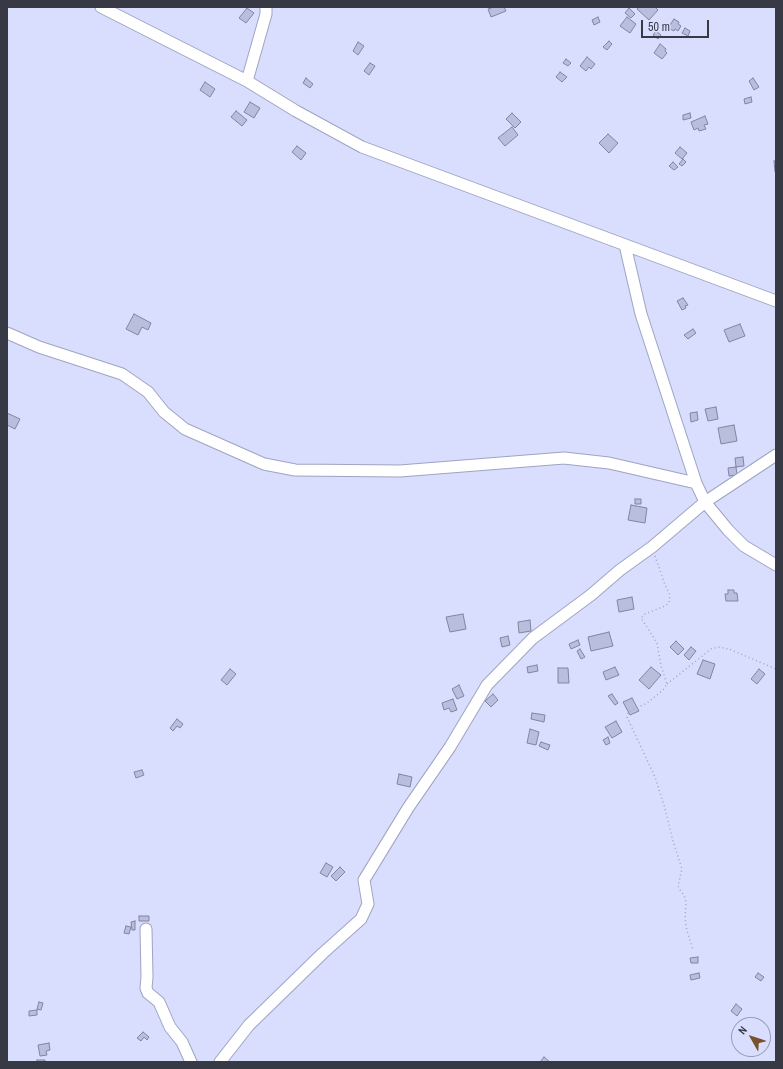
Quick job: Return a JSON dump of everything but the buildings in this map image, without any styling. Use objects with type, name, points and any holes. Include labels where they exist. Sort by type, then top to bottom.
[{"type":"street","points":[[101,7],[247,81],[296,111],[362,147],[776,301]]},
{"type":"street","points":[[247,81],[266,14],[266,7]]},
{"type":"street","points":[[625,245],[641,314],[696,483],[705,502],[728,530],[744,546],[776,565]]},
{"type":"street","points":[[7,333],[40,347],[122,374],[148,392],[164,412],[185,429],[264,464],[295,470],[400,471],[564,458],[609,463],[696,483]]},
{"type":"street","points":[[220,1062],[250,1025],[323,953],[361,919],[368,904],[364,880],[408,808],[450,747],[487,685],[533,638],[652,547],[705,502],[776,455]]},
{"type":"street","points":[[146,929],[148,977],[146,988],[148,993],[159,1002],[170,1028],[182,1042],[191,1062]]},
{"type":"path","points":[[652,547],[670,595],[669,603],[645,614],[641,618],[657,643],[661,666],[667,684]]},
{"type":"path","points":[[693,950],[687,931],[685,918],[686,902],[678,886],[682,869],[655,777],[627,717],[628,712],[647,703],[664,690],[667,684],[711,649],[718,647],[729,649],[776,669]]}]
